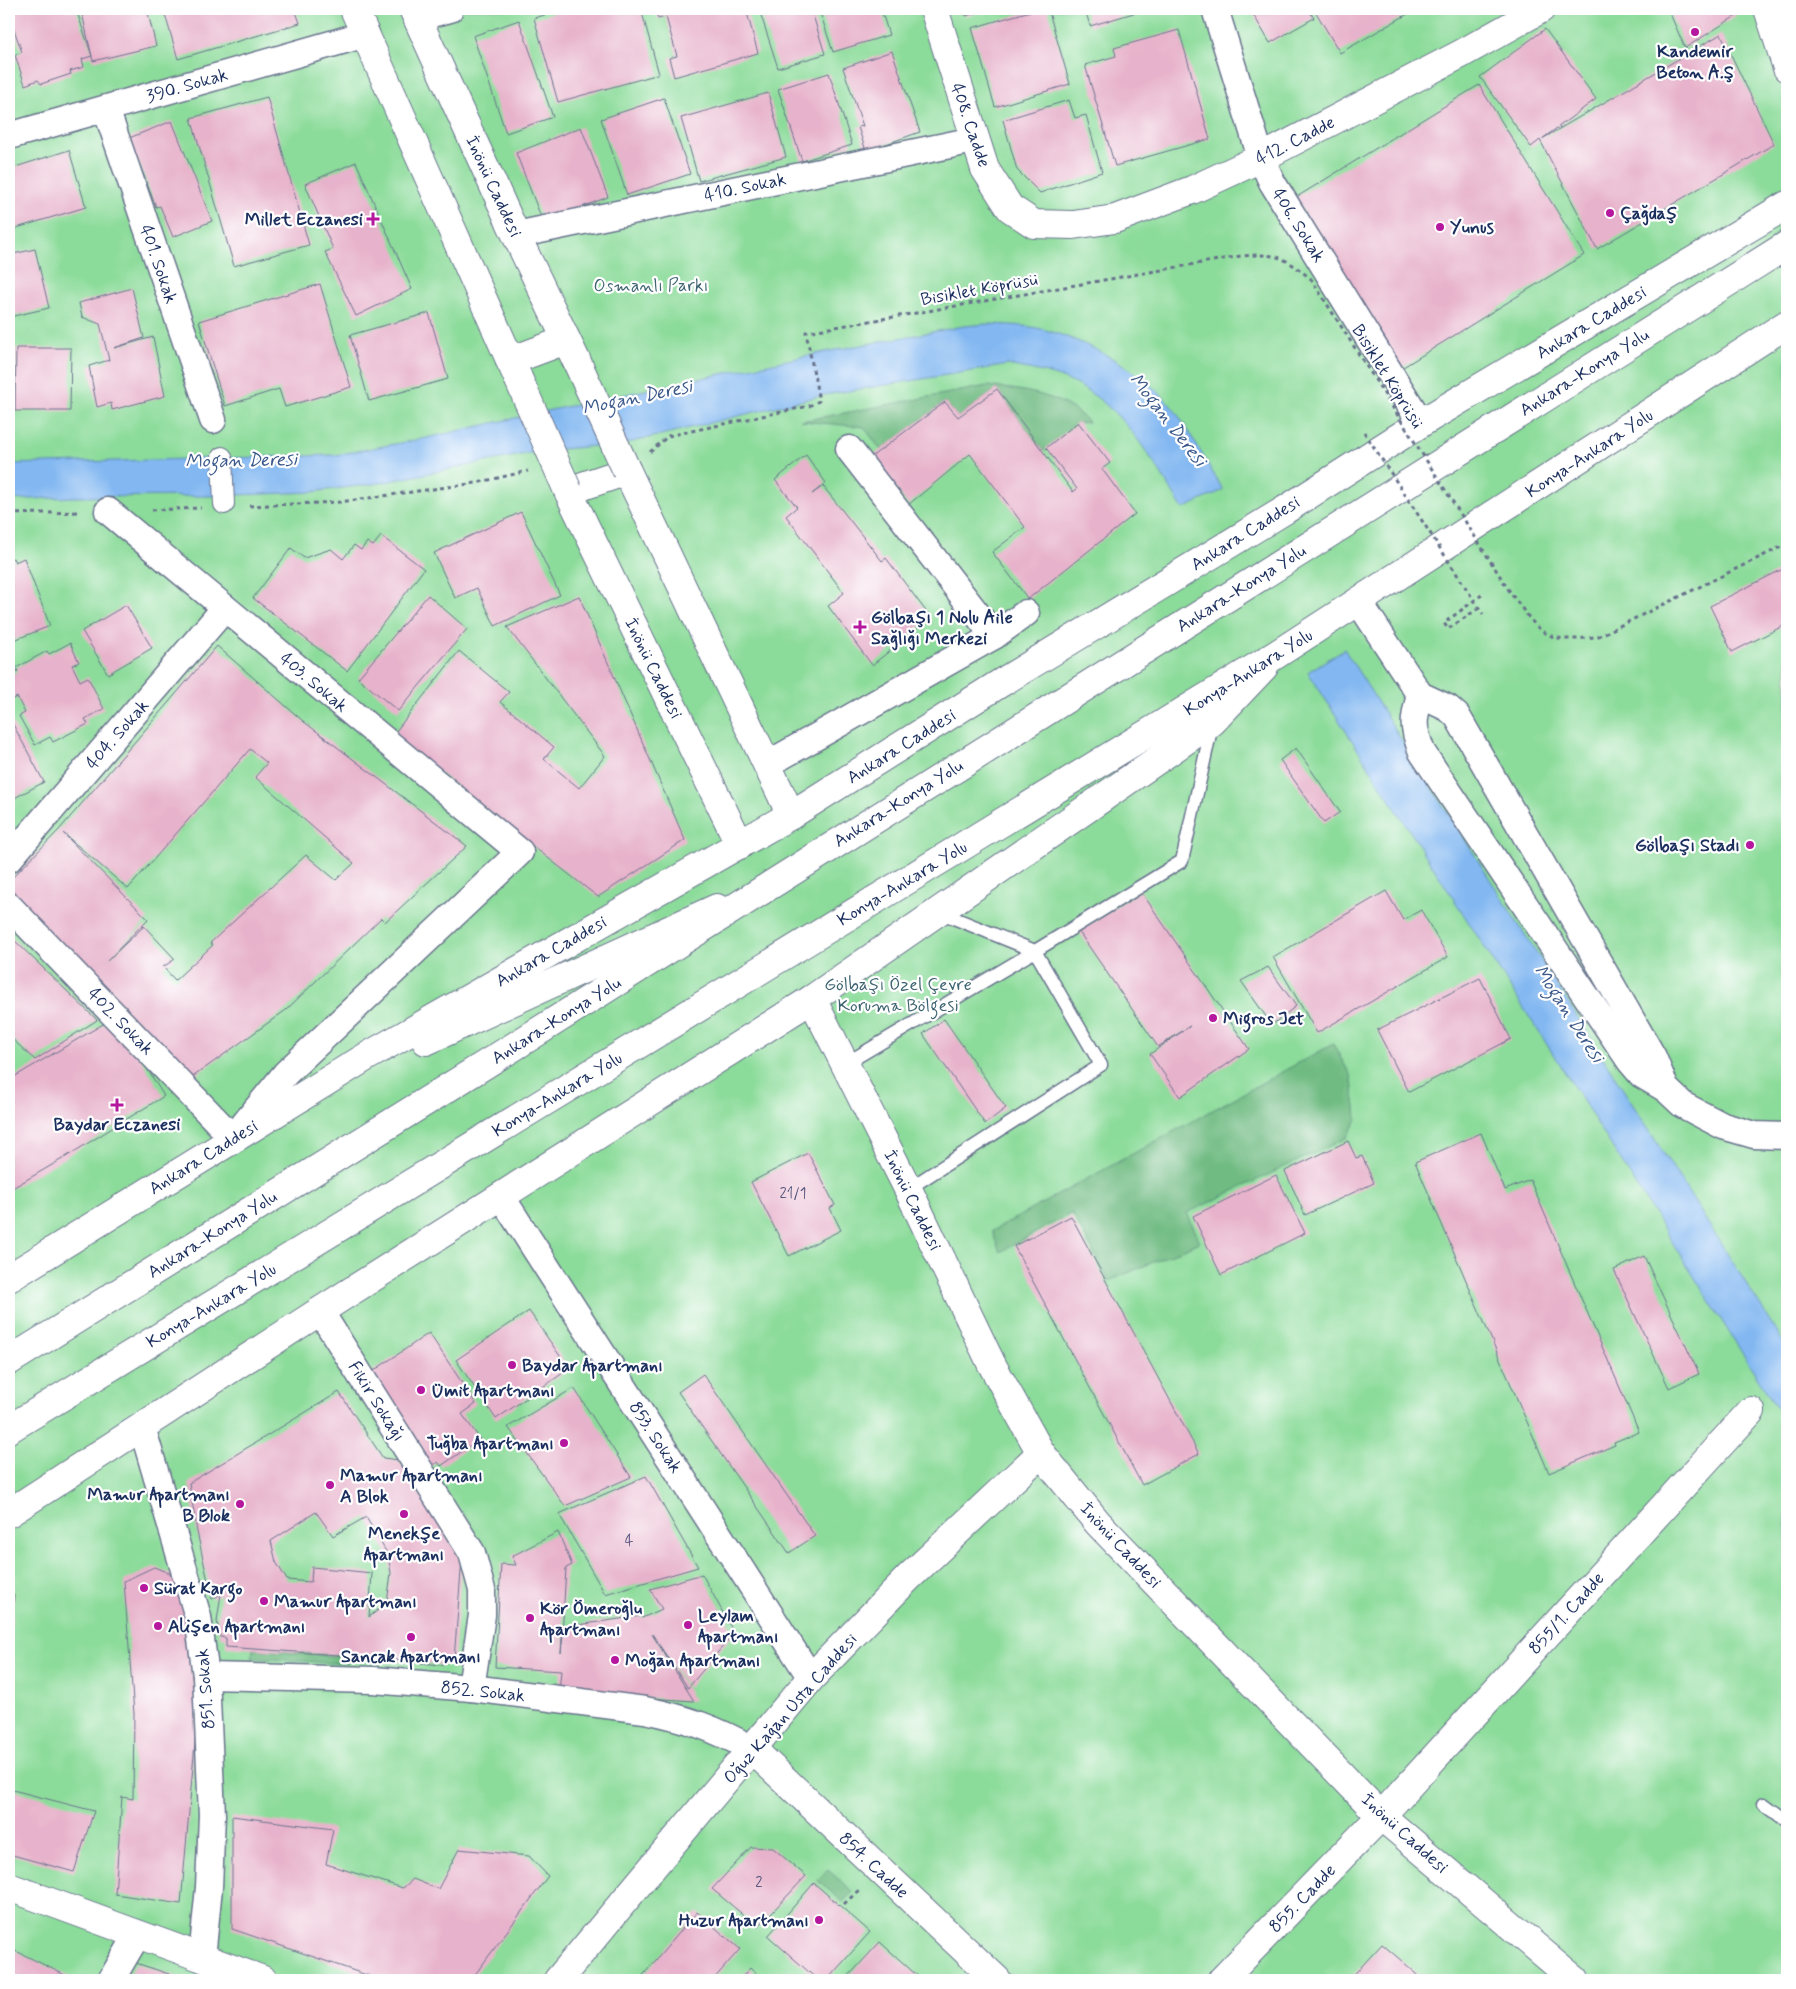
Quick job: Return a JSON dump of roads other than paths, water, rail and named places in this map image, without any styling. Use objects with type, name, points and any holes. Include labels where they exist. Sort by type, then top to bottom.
[{"type":"main road","name":"İnönü Caddesi","points":[[354,9],[568,491],[740,845]]},
{"type":"main road","name":"408. Cadde","points":[[934,9],[974,140],[985,169],[1010,208],[1034,224]]},
{"type":"main road","name":"412. Cadde","points":[[1034,224],[1073,225],[1115,219],[1192,190],[1260,158],[1461,54],[1541,9]]},
{"type":"main road","points":[[1768,9],[1787,68]]},
{"type":"main road","name":"İnönü Caddesi","points":[[415,13],[627,471],[791,815]]},
{"type":"main road","name":"Ankara Caddesi","points":[[9,1278],[366,1057],[791,815],[999,684],[1285,510],[1421,423],[1787,205]]},
{"type":"main road","name":"Ankara-Konya Yolu","points":[[9,1360],[515,1046],[766,886],[1787,245]]},
{"type":"main road","name":"Konya-Ankara Yolu","points":[[9,1429],[1274,656],[1787,324]]},
{"type":"main road","points":[[514,369],[571,351]]},
{"type":"main road","points":[[568,491],[627,471]]},
{"type":"main road","points":[[9,1513],[320,1311],[812,999],[1212,722],[1274,656]]},
{"type":"main road","points":[[291,1102],[766,886]]},
{"type":"main road","name":"İnönü Caddesi","points":[[812,999],[908,1189],[991,1363],[1041,1453],[1098,1523],[1382,1816],[1575,1980]]},
{"type":"main road","name":"855/1. Cadde","points":[[1382,1816],[1751,1411]]},
{"type":"main road","name":"Oğuz Kağan Usta Caddesi","points":[[558,1980],[811,1678],[908,1578],[1041,1453]]},
{"type":"main road","name":"854. Cadde","points":[[752,1749],[997,1980]]},
{"type":"main road","name":"855. Cadde","points":[[1222,1980],[1382,1816]]},
{"type":"main road","points":[[9,1886],[263,1980]]},
{"type":"street","points":[[415,13],[450,9]]},
{"type":"street","name":"406. Sokak","points":[[1215,9],[1260,158],[1272,182],[1421,423]]},
{"type":"street","name":"390. Sokak","points":[[9,136],[366,34]]},
{"type":"street","name":"401. Sokak","points":[[106,109],[213,420]]},
{"type":"street","name":"410. Sokak","points":[[516,234],[974,140]]},
{"type":"street","points":[[849,449],[994,636]]},
{"type":"street","points":[[216,506],[222,457]]},
{"type":"street","name":"403. Sokak","points":[[108,511],[520,852],[286,1073],[233,1138]]},
{"type":"street","points":[[1359,602],[1420,695],[1448,708],[1457,716],[1653,1057],[1666,1089]]},
{"type":"street","name":"404. Sokak","points":[[9,859],[225,608]]},
{"type":"street","points":[[768,764],[994,636],[1026,613]]},
{"type":"street","points":[[1420,695],[1413,721],[1415,734],[1422,752],[1630,1061],[1642,1076],[1666,1089],[1684,1106],[1723,1126],[1754,1135],[1787,1136]]},
{"type":"street","name":"402. Sokak","points":[[9,906],[233,1138]]},
{"type":"street","name":"853. Sokak","points":[[501,1196],[811,1678]]},
{"type":"street","name":"Fikir Sokağı","points":[[320,1311],[472,1553],[482,1590],[482,1615],[471,1688]]},
{"type":"street","name":"851. Sokak","points":[[142,1427],[198,1617],[206,1676],[212,1815],[209,1887],[202,1958]]},
{"type":"street","name":"852. Sokak","points":[[206,1676],[373,1680],[471,1688],[645,1710],[673,1715],[723,1733],[752,1749]]},
{"type":"street","points":[[111,1980],[138,1934]]},
{"type":"lane","points":[[845,1064],[1182,861],[1212,722]]},
{"type":"lane","points":[[908,1189],[1101,1065],[1035,951],[939,912]]},
{"type":"lane","points":[[1764,1804],[1787,1821]]},
{"type":"water","name":"Mogan Deresi","points":[[988,324],[1026,326],[1067,337],[1102,353],[1137,374],[1166,400],[1178,415],[1223,490],[1183,509],[1134,435],[1104,403],[1087,390],[1060,377],[1008,365],[824,395],[628,443],[540,451],[380,483],[312,492],[9,500],[9,464],[335,455],[422,439],[830,351],[964,326]]},
{"type":"water","name":"Mogan Deresi","points":[[1344,649],[1787,1348],[1787,1424],[1580,1096],[1308,672]]},
{"type":"place","name":"Kandemir Beton A.Ş","points":[[1695,32]]},
{"type":"place","name":"Çağdaş","points":[[1610,213]]},
{"type":"place","name":"Millet Eczanesi","points":[[373,219]]},
{"type":"place","name":"Yunus","points":[[1440,227]]},
{"type":"place","name":"Gölbaşı 1 Nolu Aile Sağlığı Merkezi","points":[[860,627]]},
{"type":"place","name":"Gölbaşı Stadı","points":[[1750,845]]},
{"type":"place","name":"Migros Jet","points":[[1213,1018]]},
{"type":"place","name":"Baydar Eczanesi","points":[[117,1105]]},
{"type":"place","name":"Baydar Apartmanı","points":[[512,1365]]},
{"type":"place","name":"Ümit Apartmanı","points":[[421,1390]]},
{"type":"place","name":"Tuğba Apartmanı","points":[[564,1443]]},
{"type":"place","name":"Mamur Apartmanı A Blok","points":[[330,1485]]},
{"type":"place","name":"Mamur Apartmanı B Blok","points":[[240,1504]]},
{"type":"place","name":"Menekşe Apartmanı","points":[[404,1514]]},
{"type":"place","name":"Sürat Kargo","points":[[144,1588]]},
{"type":"place","name":"Mamur Apartmanı","points":[[264,1601]]},
{"type":"place","name":"Kör Ömeroğlu Apartmanı","points":[[530,1618]]},
{"type":"place","name":"Leylam Apartmanı","points":[[688,1625]]},
{"type":"place","name":"Alişen Apartmanı","points":[[158,1626]]},
{"type":"place","name":"Sancak Apartmanı","points":[[411,1637]]},
{"type":"place","name":"Moğan Apartmanı","points":[[615,1660]]},
{"type":"place","name":"Huzur Apartmanı","points":[[819,1920]]},
{"type":"park label","name":"Osmanlı Parkı","points":[[651,285]]},
{"type":"park label","name":"Gölbaşı Özel Çevre Koruma Bölgesi","points":[[898,994]]}]
